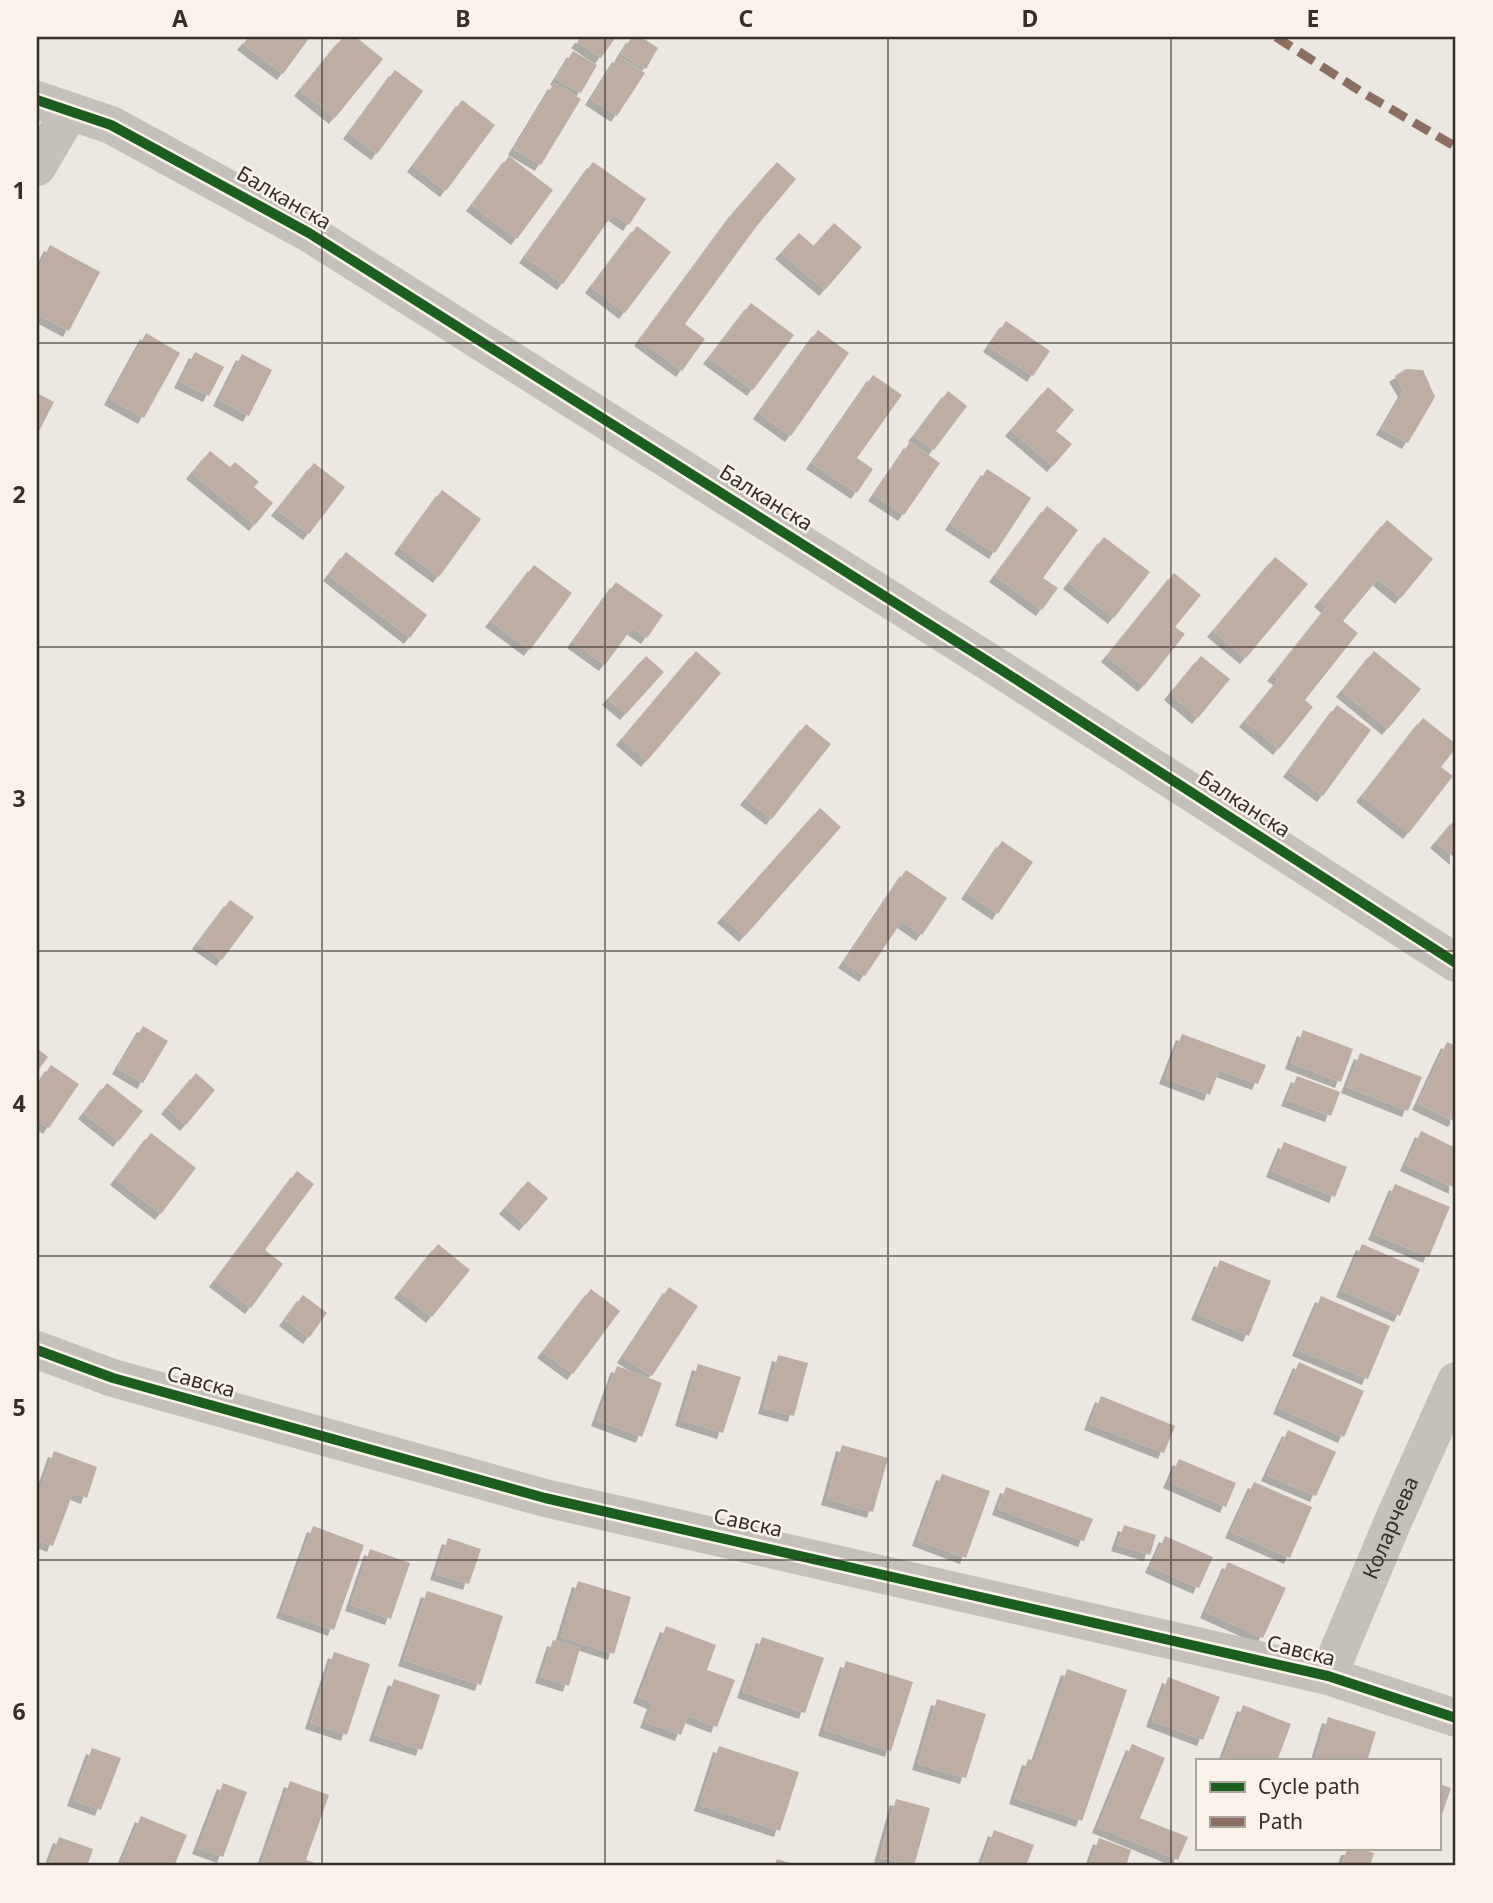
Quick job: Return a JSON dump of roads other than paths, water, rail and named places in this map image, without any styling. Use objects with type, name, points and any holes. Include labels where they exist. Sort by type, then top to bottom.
[{"type":"street","points":[[37,167],[53,105]]},
{"type":"street","name":"Балканска","points":[[53,105],[111,125],[309,233],[988,661],[1456,962]]},
{"type":"street","name":"Савска","points":[[37,1350],[113,1378],[545,1498],[1328,1676],[1456,1718]]},
{"type":"street","name":"Коларчева","points":[[1328,1676],[1456,1381]]}]
